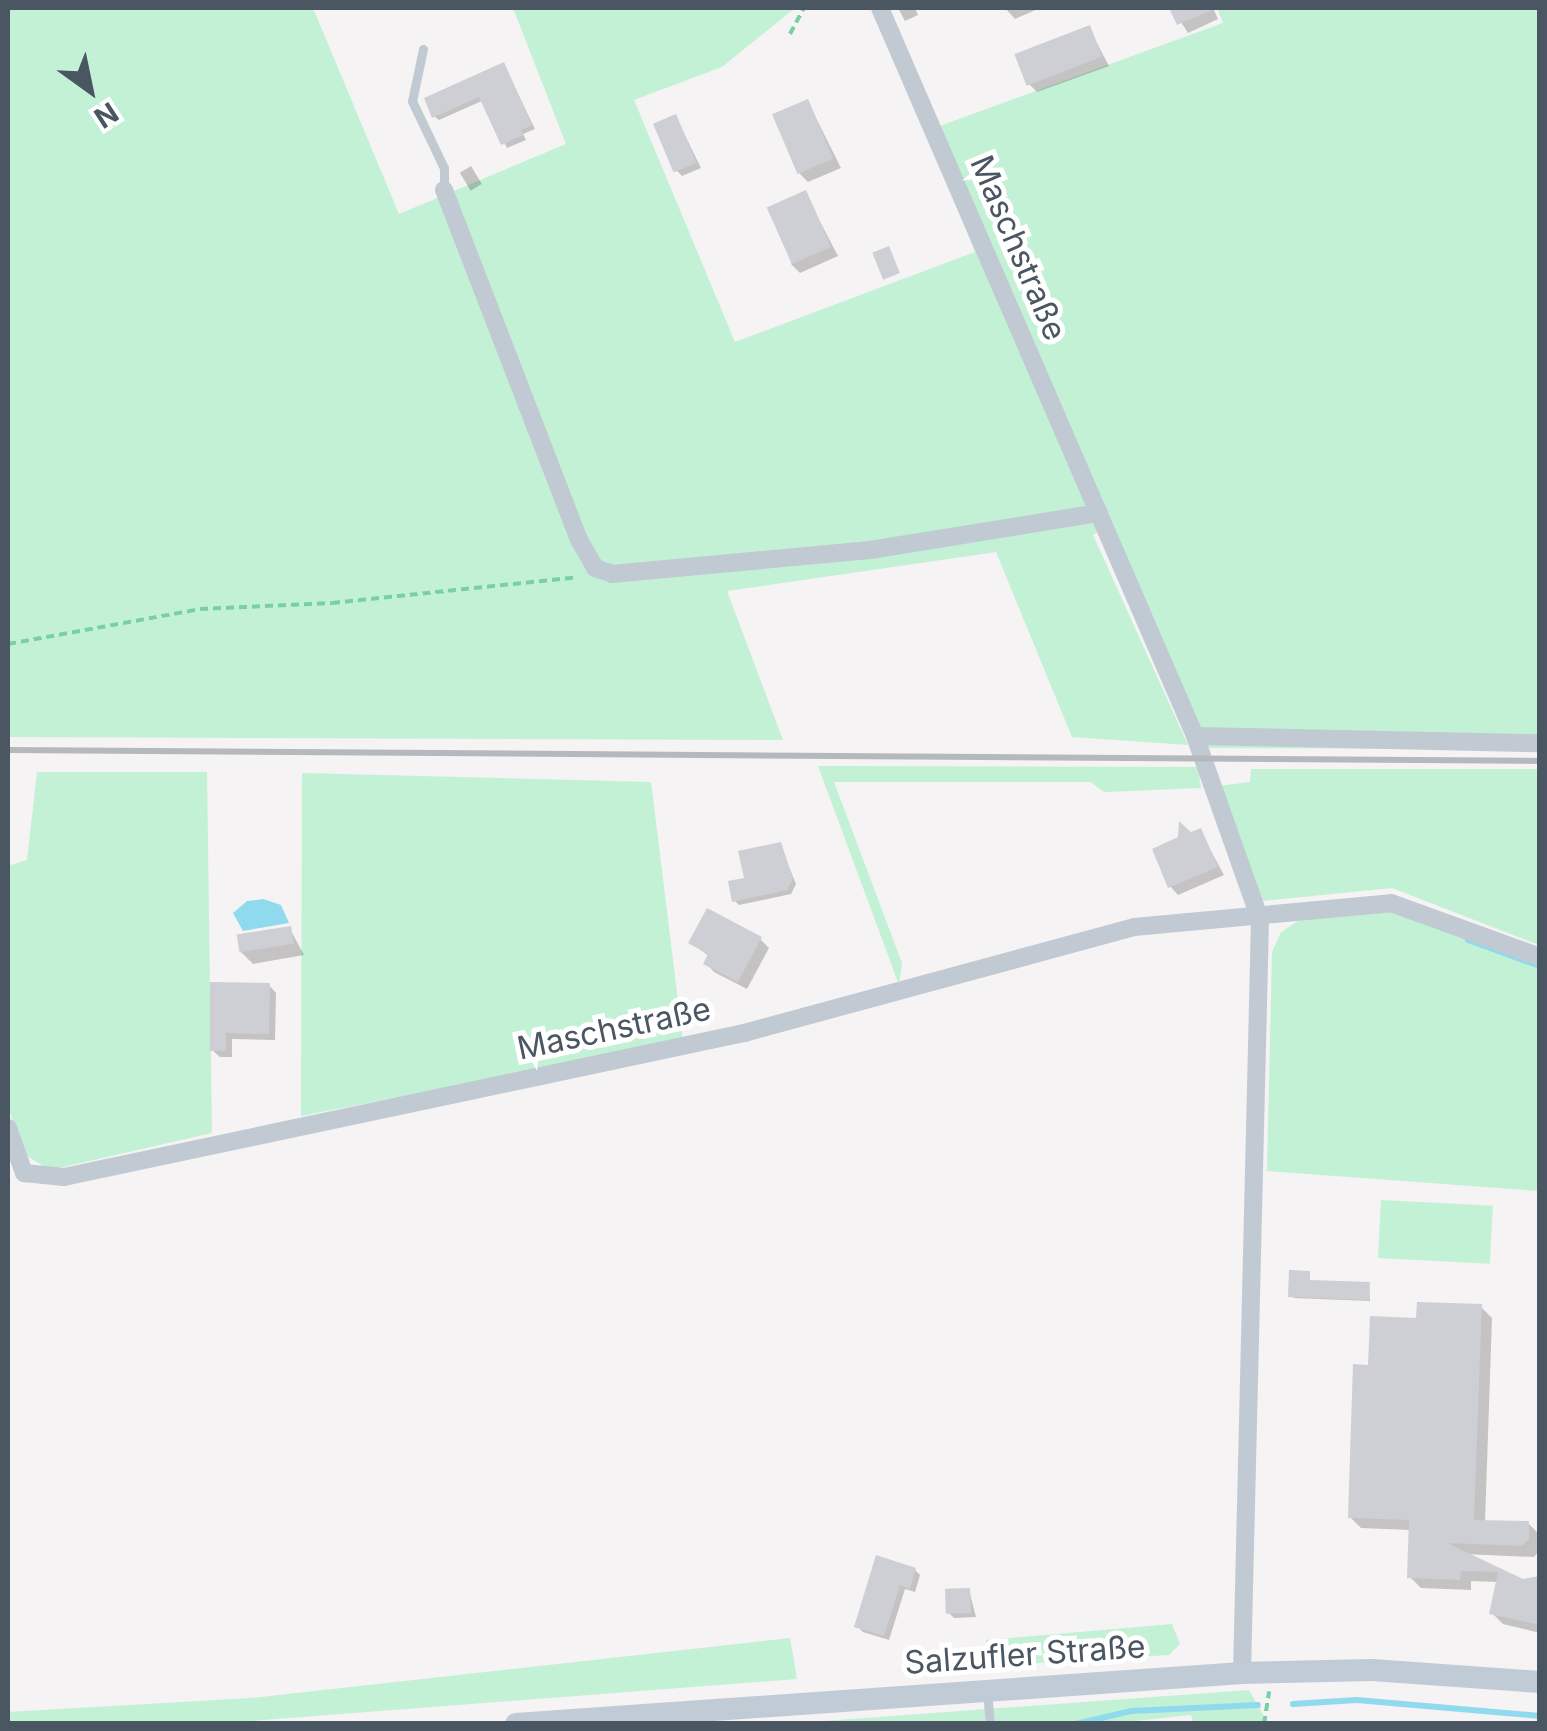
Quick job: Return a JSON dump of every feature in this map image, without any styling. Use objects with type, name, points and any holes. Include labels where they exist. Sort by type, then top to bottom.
[{"type":"main road","name":"Salzufler Straße","points":[[516,1724],[1242,1673],[1418,1672],[1540,1682]]},
{"type":"street","name":"Maschstraße","points":[[880,8],[1195,736],[1260,920],[1242,1673]]},
{"type":"street","points":[[444,190],[578,538],[596,568],[612,574],[870,550],[1099,513]]},
{"type":"street","points":[[1195,736],[1540,743]]},
{"type":"street","name":"Maschstraße","points":[[8,1128],[24,1173],[64,1176],[744,1033],[1134,927],[1260,920],[1391,902],[1540,957]]},
{"type":"lane","points":[[422,49],[412,100],[444,168],[444,190]]},
{"type":"lane","points":[[987,1690],[990,1724]]},
{"type":"path","points":[[790,34],[804,8]]},
{"type":"path","points":[[8,644],[200,609],[332,603],[579,577],[596,568]]},
{"type":"path","points":[[1264,1724],[1273,1672]]},
{"type":"green space","points":[[8,8],[313,8],[399,214],[566,144],[513,8],[795,8],[722,67],[634,100],[735,342],[975,252],[926,131],[1223,23],[1217,8],[1539,8],[1539,749],[1208,748],[1111,523],[1093,535],[1188,745],[1072,737],[996,552],[727,591],[783,740],[8,737]]},
{"type":"green space","points":[[818,766],[1198,767],[1201,788],[1104,792],[1091,782],[834,782],[902,963],[899,985]]},
{"type":"green space","points":[[1251,769],[1539,769],[1539,945],[1392,888],[1263,901],[1218,786],[1250,782]]},
{"type":"green space","points":[[37,772],[207,772],[212,1133],[50,1170],[22,1153],[8,1105],[8,866],[27,860]]},
{"type":"green space","points":[[302,773],[651,782],[683,1041],[301,1116]]},
{"type":"green space","points":[[1365,910],[1413,913],[1503,954],[1539,960],[1539,1191],[1267,1171],[1272,952],[1281,932],[1304,917]]},
{"type":"green space","points":[[1381,1200],[1493,1206],[1490,1264],[1378,1258]]},
{"type":"green space","points":[[1172,1624],[1180,1644],[1169,1655],[988,1666],[986,1640]]},
{"type":"green space","points":[[790,1638],[797,1679],[226,1723],[8,1723],[8,1712],[251,1698]]},
{"type":"green space","points":[[1249,1690],[1268,1723],[1193,1723],[1191,1715],[1107,1724],[783,1724]]},
{"type":"water","points":[[263,899],[281,905],[289,923],[243,931],[233,913],[247,901]]},
{"type":"building","points":[[1169,8],[1217,8],[1177,25]]},
{"type":"building","points":[[1090,25],[1102,57],[1027,86],[1014,54]]},
{"type":"building","points":[[504,62],[532,125],[521,130],[523,135],[501,145],[479,97],[432,118],[424,98]]},
{"type":"building","points":[[808,99],[833,159],[797,174],[772,114]]},
{"type":"building","points":[[676,114],[697,163],[674,173],[653,124]]},
{"type":"building","points":[[806,190],[831,247],[792,264],[767,207]]},
{"type":"building","points":[[889,246],[900,273],[883,280],[872,253]]},
{"type":"building","points":[[1179,821],[1191,832],[1201,828],[1218,867],[1168,888],[1152,849],[1178,837]]},
{"type":"building","points":[[781,842],[793,879],[787,890],[732,902],[728,881],[744,878],[738,851]]},
{"type":"building","points":[[707,908],[762,937],[738,982],[703,964],[708,954],[688,943]]},
{"type":"building","points":[[291,926],[294,944],[239,952],[237,935]]},
{"type":"building","points":[[210,982],[270,983],[269,1034],[226,1033],[226,1051],[210,1051]]},
{"type":"building","points":[[1289,1270],[1310,1271],[1310,1280],[1370,1282],[1369,1300],[1288,1297]]},
{"type":"building","points":[[1417,1302],[1482,1304],[1474,1520],[1529,1521],[1529,1539],[1522,1546],[1447,1543],[1523,1579],[1540,1576],[1540,1625],[1489,1614],[1498,1572],[1461,1571],[1460,1580],[1407,1578],[1409,1520],[1348,1518],[1353,1364],[1368,1365],[1370,1316],[1416,1318]]},
{"type":"building","points":[[876,1555],[916,1568],[910,1589],[900,1585],[884,1636],[854,1627]]},
{"type":"building","points":[[970,1588],[971,1613],[946,1614],[945,1589]]},
{"type":"waterway","points":[[1468,940],[1540,966]]},
{"type":"waterway","points":[[1293,1704],[1357,1700],[1540,1716]]},
{"type":"waterway","points":[[1076,1724],[1131,1711],[1258,1705]]},
{"type":"railway","points":[[8,750],[1540,761]]}]
